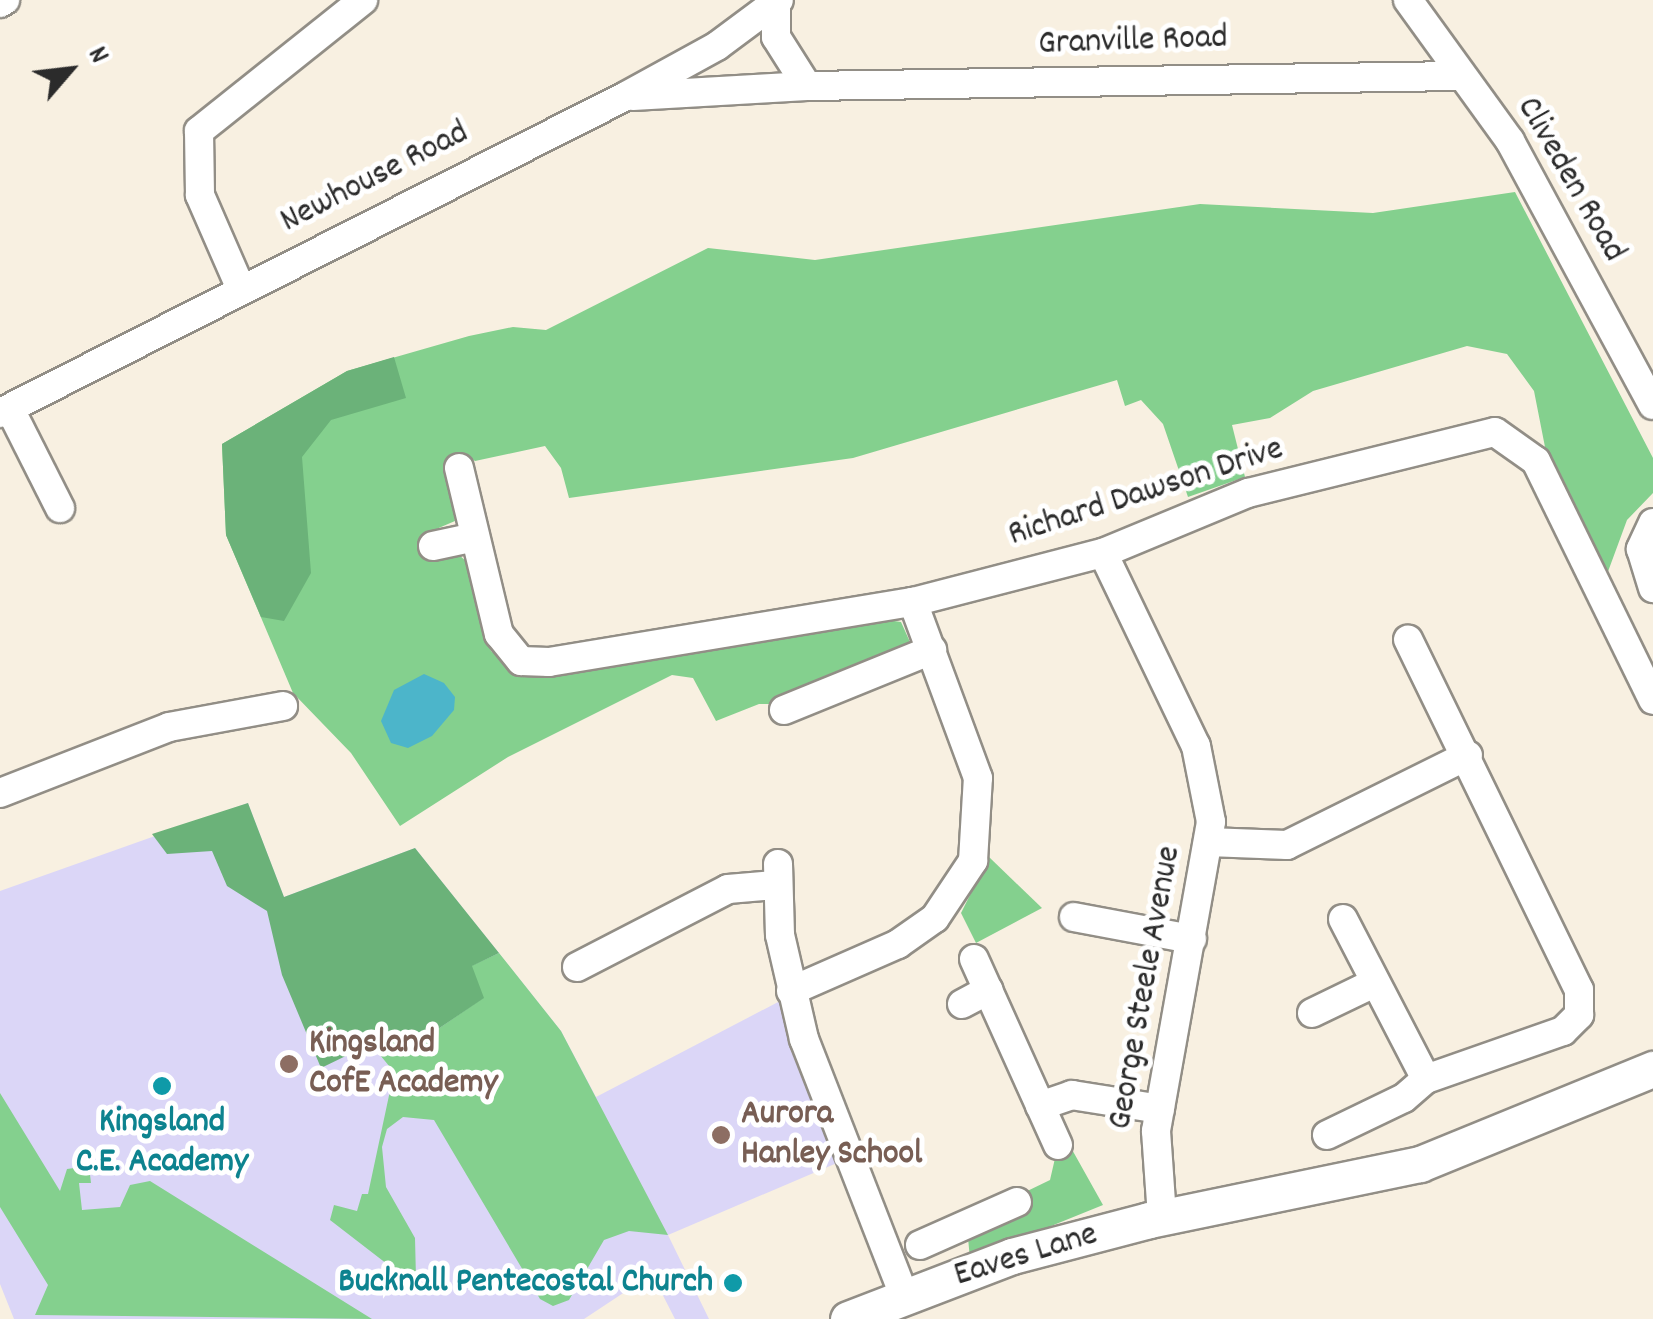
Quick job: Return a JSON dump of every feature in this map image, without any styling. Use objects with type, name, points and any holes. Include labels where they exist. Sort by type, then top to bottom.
[{"type":"street","points":[[241,288],[200,195],[200,132],[364,0]]},
{"type":"street","name":"Cliveden Road","points":[[1408,0],[1510,141],[1653,406]]},
{"type":"street","points":[[777,1],[776,37],[807,86]]},
{"type":"street","name":"Newhouse Road","points":[[5,411],[626,96],[717,46],[777,1]]},
{"type":"street","name":"Granville Road","points":[[626,96],[807,86],[1461,76]]},
{"type":"street","points":[[5,411],[60,508]]},
{"type":"street","name":"Richard Dawson Drive","points":[[459,468],[499,634],[521,661],[550,662],[913,602],[1103,553],[1248,493],[1495,432],[1536,461],[1653,700]]},
{"type":"street","points":[[1653,523],[1640,550],[1653,588]]},
{"type":"street","points":[[433,546],[475,536]]},
{"type":"street","name":"George Steele Avenue","points":[[1103,553],[1196,746],[1211,822],[1160,1109],[1156,1218]]},
{"type":"street","points":[[791,991],[898,944],[934,918],[973,861],[978,778],[913,602]]},
{"type":"street","points":[[1327,1135],[1404,1098],[1426,1079],[1563,1031],[1579,1015],[1579,990],[1468,755],[1408,639]]},
{"type":"street","points":[[784,710],[932,650]]},
{"type":"street","points":[[0,793],[169,726],[283,706]]},
{"type":"street","points":[[1208,842],[1287,845],[1468,755]]},
{"type":"street","points":[[577,967],[728,889],[776,875],[791,991],[837,1133],[904,1295]]},
{"type":"street","points":[[1074,917],[1192,939]]},
{"type":"street","points":[[1344,919],[1372,984],[1426,1079]]},
{"type":"street","points":[[974,959],[1058,1145]]},
{"type":"street","points":[[1312,1013],[1372,984]]},
{"type":"street","points":[[962,1004],[988,990]]},
{"type":"street","name":"Eaves Lane","points":[[848,1319],[962,1274],[1156,1218],[1420,1164],[1653,1069]]},
{"type":"street","points":[[1040,1106],[1072,1095],[1160,1109]]},
{"type":"street","points":[[920,1245],[1017,1202]]},
{"type":"street","points":[[948,1234],[962,1274]]},
{"type":"shaded area","name":"Kingsland CofE Academy","points":[[248,803],[284,897],[415,848],[561,1031],[596,1097],[780,1001],[837,1163],[668,1235],[709,1319],[675,1319],[652,1274],[584,1319],[14,1319],[0,1284],[0,891]]},
{"type":"green space","points":[[1515,192],[1653,458],[1653,493],[1627,520],[1606,577],[1545,447],[1534,391],[1507,354],[1467,346],[1313,391],[1270,418],[1232,425],[1245,477],[1188,497],[1163,424],[1141,400],[1125,406],[1117,380],[853,458],[569,498],[561,468],[545,446],[475,461],[467,455],[446,460],[455,521],[420,536],[424,558],[458,554],[468,563],[491,651],[520,672],[888,620],[901,622],[910,642],[904,653],[787,704],[759,704],[716,721],[693,678],[672,675],[508,757],[400,826],[351,753],[293,693],[226,535],[222,444],[347,371],[469,336],[513,327],[546,330],[708,248],[815,260],[1200,204],[1373,213]]},
{"type":"green space","points":[[394,357],[406,398],[331,420],[302,457],[311,573],[284,621],[261,617],[226,535],[222,444],[347,371]]},
{"type":"green space","points":[[248,803],[284,897],[415,848],[499,953],[472,966],[484,998],[435,1031],[387,1036],[321,1068],[282,975],[267,911],[227,886],[212,851],[167,854],[152,834]]},
{"type":"green space","points":[[989,857],[1042,908],[976,943],[961,913]]},
{"type":"green space","points":[[499,953],[561,1031],[668,1235],[629,1231],[604,1240],[569,1300],[553,1306],[540,1299],[434,1120],[403,1117],[387,1129],[382,1147],[386,1187],[415,1238],[416,1278],[400,1274],[330,1220],[334,1205],[357,1211],[362,1194],[368,1194],[394,1072],[371,1044],[435,1031],[483,998],[471,966]]},
{"type":"green space","points":[[0,1093],[60,1191],[67,1169],[89,1166],[91,1183],[79,1183],[82,1210],[120,1207],[130,1185],[150,1181],[372,1319],[35,1315],[48,1285],[0,1207]]},
{"type":"green space","points":[[1070,1146],[1103,1205],[970,1259],[968,1238],[1017,1196],[1050,1180],[1056,1154]]},
{"type":"water","points":[[424,674],[444,683],[455,697],[454,710],[432,736],[408,748],[391,743],[381,721],[394,690]]},
{"type":"place","name":"Kingsland CofE Academy","points":[[289,1064]]},
{"type":"place","name":"Kingsland C.E. Academy","points":[[162,1086]]},
{"type":"place","name":"Aurora Hanley School","points":[[721,1135]]},
{"type":"place","name":"Bucknall Pentecostal Church","points":[[733,1283]]}]
